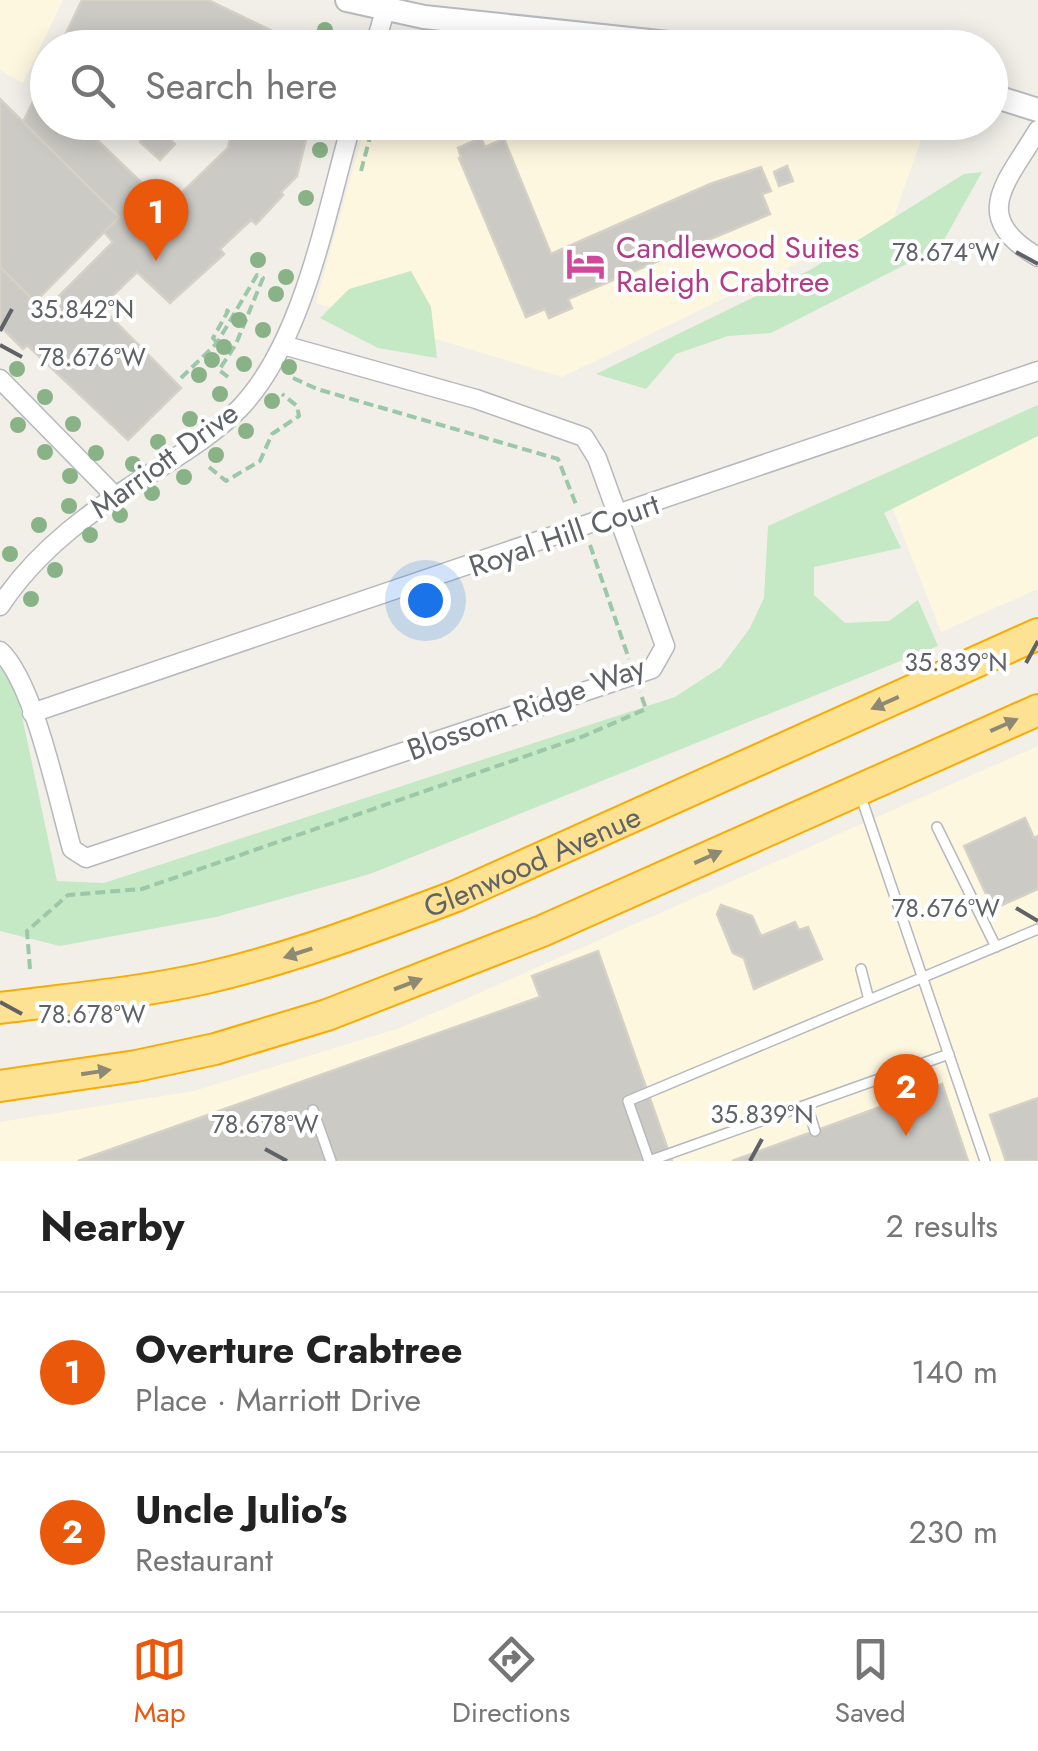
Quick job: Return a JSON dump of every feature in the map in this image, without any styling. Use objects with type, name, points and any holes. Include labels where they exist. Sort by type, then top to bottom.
[{"type":"highway","name":"Glenwood Avenue","points":[[0,1008],[204,978],[277,960],[365,931],[491,881],[1038,634]]},
{"type":"highway","points":[[0,1086],[136,1066],[327,1015],[542,931],[1038,710]]},
{"type":"main road","points":[[347,0],[384,11],[554,30]]},
{"type":"main road","points":[[1008,100],[1038,110]]},
{"type":"street","points":[[379,30],[384,11]]},
{"type":"street","points":[[1038,130],[1002,190],[998,211],[1001,226],[1009,237],[1038,257]]},
{"type":"street","name":"Marriott Drive","points":[[0,606],[49,545],[194,445],[236,412],[267,374],[304,290],[347,140]]},
{"type":"street","name":"Blossom Ridge Way","points":[[0,651],[14,664],[72,849],[86,858],[652,669],[665,646],[597,458],[584,437],[476,399],[283,345]]},
{"type":"street","name":"Royal Hill Court","points":[[32,714],[1038,371]]},
{"type":"street","points":[[0,379],[115,496]]},
{"type":"lane","points":[[859,790],[985,1161]]},
{"type":"lane","points":[[937,827],[996,947]]},
{"type":"lane","points":[[948,1054],[649,1161],[628,1102],[1038,929]]},
{"type":"lane","points":[[861,969],[869,1000]]},
{"type":"lane","points":[[806,1105],[814,1130]]},
{"type":"lane","points":[[314,1110],[331,1161]]},
{"type":"path","points":[[182,378],[216,343],[257,275],[263,278],[236,344],[219,370],[228,377]]},
{"type":"path","points":[[216,343],[212,338],[228,312],[224,309]]},
{"type":"path","points":[[293,378],[558,459],[580,516]]},
{"type":"path","points":[[210,467],[226,480],[260,460],[272,434],[299,416],[297,406],[282,394]]},
{"type":"path","points":[[588,538],[631,664]]},
{"type":"path","points":[[30,969],[27,931],[68,895],[142,889],[584,736],[646,708],[638,685]]},
{"type":"shaded area","points":[[0,0],[63,0],[49,30],[30,30],[30,68],[23,83],[0,70]]},
{"type":"shaded area","points":[[361,140],[921,140],[876,268],[822,251],[562,377],[316,303]]},
{"type":"shaded area","points":[[1038,435],[1038,589],[941,632],[887,494]]},
{"type":"shaded area","points":[[1038,746],[1038,1161],[0,1161],[0,1122],[194,1091],[400,1028]]},
{"type":"green space","points":[[982,172],[940,247],[771,333],[728,336],[676,354],[646,389],[596,374],[810,270],[964,174]]},
{"type":"green space","points":[[411,271],[431,307],[437,358],[378,348],[320,318],[349,289]]},
{"type":"green space","points":[[1038,405],[1038,436],[884,513],[901,548],[814,567],[814,595],[845,623],[889,621],[918,600],[938,646],[370,874],[216,917],[60,946],[0,931],[0,669],[6,661],[13,674],[57,881],[104,883],[675,697],[721,667],[750,628],[764,598],[768,526]]},
{"type":"building","points":[[82,0],[208,0],[270,30],[68,30]]},
{"type":"building","points":[[0,99],[30,129],[30,140],[41,140],[119,217],[35,302],[0,267]]},
{"type":"building","points":[[30,108],[30,129],[23,122]]},
{"type":"building","points":[[41,140],[97,140],[167,207],[228,148],[230,140],[306,140],[297,176],[281,192],[283,195],[256,224],[251,220],[220,249],[224,254],[170,303],[137,272],[101,307],[181,388],[128,440],[27,345],[23,349],[0,326],[0,267],[44,311],[113,242],[104,232],[119,217]]},
{"type":"building","points":[[171,140],[175,144],[160,160],[140,142]]},
{"type":"building","points":[[476,140],[482,140],[485,147],[504,140],[551,254],[710,184],[761,167],[771,191],[762,194],[770,214],[568,299],[572,308],[549,318],[545,309],[526,317],[458,148]]},
{"type":"building","points":[[787,166],[793,181],[779,186],[774,172]]},
{"type":"building","points":[[1025,818],[1034,838],[1038,836],[1038,889],[993,909],[964,846]]},
{"type":"building","points":[[721,905],[752,916],[761,936],[795,922],[799,930],[808,927],[822,959],[754,989],[744,958],[733,953],[717,914]]},
{"type":"building","points":[[598,951],[672,1161],[78,1161],[540,997],[532,976]]},
{"type":"building","points":[[942,1084],[968,1161],[732,1161],[815,1131]]},
{"type":"building","points":[[1038,1098],[1038,1161],[1006,1161],[990,1115]]},
{"type":"place","name":"Overture Crabtree","points":[[156,261]]},
{"type":"place","name":"Candlewood Suites Raleigh Crabtree","points":[[586,264]]},
{"type":"place","name":"Uncle Julio's","points":[[906,1136]]}]
